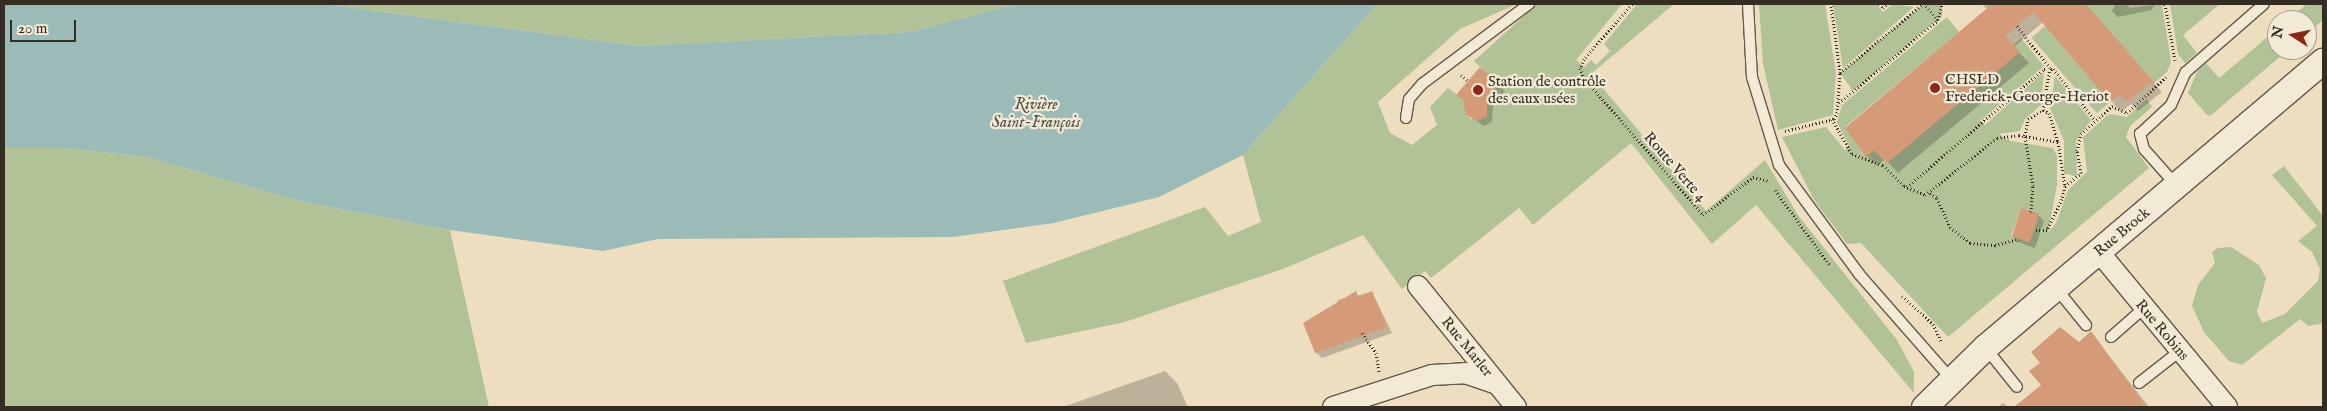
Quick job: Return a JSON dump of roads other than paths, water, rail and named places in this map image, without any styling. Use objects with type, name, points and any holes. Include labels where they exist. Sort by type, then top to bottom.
[{"type":"street","name":"Rue Brock","points":[[1924,407],[1953,381],[1985,346],[2322,63]]},
{"type":"street","name":"Rue Robins","points":[[2098,252],[2227,407]]},
{"type":"street","name":"Rue Marler","points":[[1418,286],[1516,407]]},
{"type":"street","points":[[1333,407],[1432,374],[1465,373],[1497,384]]},
{"type":"lane","points":[[1406,118],[1409,99],[1422,84],[1529,4]]},
{"type":"lane","points":[[1748,4],[1753,84],[1779,165],[1859,274],[1953,381]]},
{"type":"lane","points":[[2177,186],[2144,149],[2140,134],[2171,105],[2186,72],[2264,4]]},
{"type":"lane","points":[[2056,288],[2086,325]]},
{"type":"lane","points":[[2111,337],[2144,308]]},
{"type":"lane","points":[[1985,346],[2017,387]]},
{"type":"lane","points":[[2138,383],[2180,351]]},
{"type":"water","name":"Rivière Saint-François","points":[[4,4],[324,4],[638,46],[910,32],[1017,4],[1377,4],[1243,155],[1159,197],[1054,223],[953,237],[658,239],[603,251],[450,230],[299,201],[147,157],[63,148],[4,148]]},
{"type":"place","name":"CHSLD Frederick-George-Heriot","points":[[1935,88]]},
{"type":"place","name":"Station de contrôle des eaux usées","points":[[1478,90]]}]
